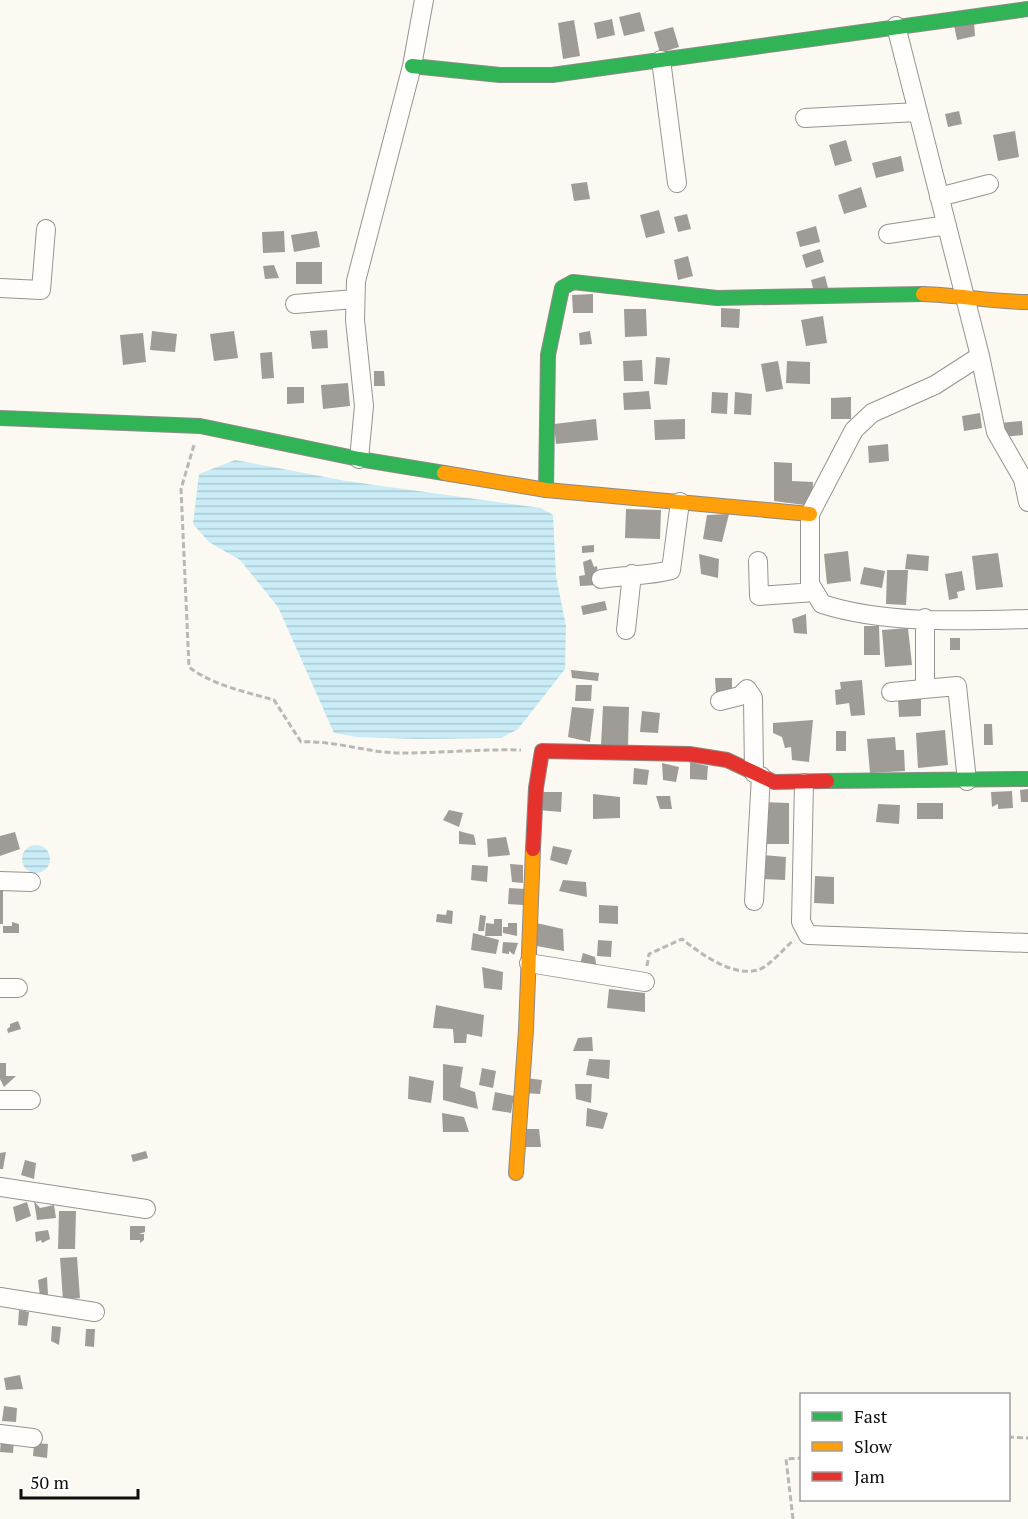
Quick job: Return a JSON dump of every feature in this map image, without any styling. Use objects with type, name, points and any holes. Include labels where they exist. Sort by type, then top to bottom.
[{"type":"street","points":[[359,459],[364,406],[354,299],[412,66],[424,0]]},
{"type":"street","points":[[412,66],[525,77],[1028,9]]},
{"type":"street","points":[[896,26],[980,356],[996,432],[1023,479],[1028,502]]},
{"type":"street","points":[[661,60],[677,183]]},
{"type":"street","points":[[805,118],[917,112]]},
{"type":"street","points":[[939,198],[989,184]]},
{"type":"street","points":[[888,234],[947,225]]},
{"type":"street","points":[[0,288],[41,290],[46,229]]},
{"type":"street","points":[[546,490],[548,355],[562,288],[573,282],[590,282],[717,298],[893,294],[963,295],[993,302],[1028,302]]},
{"type":"street","points":[[295,304],[354,299]]},
{"type":"street","points":[[980,356],[935,385],[872,413],[854,430],[810,514],[810,584],[822,604],[837,609],[883,616],[973,620],[1028,619]]},
{"type":"street","points":[[0,417],[200,426],[359,459],[546,490],[810,514]]},
{"type":"street","points":[[601,579],[632,574],[656,574],[671,570],[680,502]]},
{"type":"street","points":[[758,561],[759,596],[815,592]]},
{"type":"street","points":[[626,630],[632,574]]},
{"type":"street","points":[[925,618],[925,689]]},
{"type":"street","points":[[891,692],[957,686],[967,781]]},
{"type":"street","points":[[720,700],[740,696],[747,689],[753,698],[758,775],[754,901]]},
{"type":"street","points":[[516,1173],[529,963],[536,788],[542,751],[689,754],[728,760],[774,782],[1028,779]]},
{"type":"street","points":[[804,783],[801,922],[808,935],[1028,943]]},
{"type":"street","points":[[0,881],[31,882]]},
{"type":"street","points":[[529,963],[645,982]]},
{"type":"street","points":[[0,1100],[31,1100]]},
{"type":"street","points":[[0,1187],[146,1209]]},
{"type":"street","points":[[0,1297],[95,1312]]},
{"type":"street","points":[[0,1434],[33,1438]]},
{"type":"path","points":[[200,426],[181,489],[189,667],[197,673],[237,689],[274,700],[301,742],[316,741],[344,748],[401,753],[436,750],[542,751]]},
{"type":"path","points":[[645,982],[650,954],[682,939],[696,951],[736,971],[759,969],[804,931]]},
{"type":"path","points":[[1010,1437],[1028,1438]]},
{"type":"path","points":[[793,1519],[786,1459],[800,1458]]},
{"type":"water","points":[[235,460],[346,481],[541,508],[553,515],[556,576],[566,626],[565,669],[518,729],[501,738],[417,739],[357,737],[334,733],[278,607],[240,560],[209,542],[193,524],[199,474]]},
{"type":"water","points":[[36,845],[46,849],[50,859],[46,869],[36,873],[26,869],[22,859],[26,849]]},
{"type":"building","points":[[640,12],[645,31],[624,36],[619,17]]},
{"type":"building","points":[[612,19],[615,35],[597,39],[594,23]]},
{"type":"building","points":[[574,20],[580,56],[563,59],[558,23]]},
{"type":"building","points":[[974,22],[975,36],[957,40],[954,25]]},
{"type":"building","points":[[673,27],[679,47],[660,53],[654,32]]},
{"type":"building","points":[[959,111],[962,124],[948,127],[945,114]]},
{"type":"building","points":[[1015,131],[1019,157],[998,161],[993,135]]},
{"type":"building","points":[[846,140],[852,161],[835,166],[829,145]]},
{"type":"building","points":[[901,156],[904,171],[876,178],[872,163]]},
{"type":"building","points":[[587,182],[590,199],[574,201],[571,184]]},
{"type":"building","points":[[861,187],[867,207],[844,214],[838,195]]},
{"type":"building","points":[[659,210],[665,233],[646,238],[640,215]]},
{"type":"building","points":[[687,214],[691,229],[678,232],[674,217]]},
{"type":"building","points":[[816,226],[820,242],[800,247],[796,232]]},
{"type":"building","points":[[284,231],[285,252],[263,253],[262,232]]},
{"type":"building","points":[[317,231],[320,247],[294,252],[291,235]]},
{"type":"building","points":[[820,249],[824,262],[806,268],[802,255]]},
{"type":"building","points":[[688,256],[693,276],[678,280],[674,260]]},
{"type":"building","points":[[296,262],[322,262],[322,284],[296,284]]},
{"type":"building","points":[[274,265],[279,278],[265,279],[263,266]]},
{"type":"building","points":[[825,276],[828,288],[814,292],[811,280]]},
{"type":"building","points":[[593,294],[593,313],[573,313],[572,295]]},
{"type":"building","points":[[721,308],[740,309],[739,328],[721,327]]},
{"type":"building","points":[[624,309],[646,309],[647,336],[625,337]]},
{"type":"building","points":[[823,316],[827,343],[806,346],[801,320]]},
{"type":"building","points":[[327,330],[328,348],[312,349],[310,331]]},
{"type":"building","points":[[152,331],[177,334],[175,352],[150,350]]},
{"type":"building","points":[[234,331],[238,358],[214,361],[210,334]]},
{"type":"building","points":[[590,331],[592,344],[580,345],[579,333]]},
{"type":"building","points":[[143,333],[146,362],[123,365],[120,335]]},
{"type":"building","points":[[272,352],[274,378],[262,379],[260,353]]},
{"type":"building","points":[[656,357],[670,358],[667,385],[654,384]]},
{"type":"building","points":[[642,360],[643,381],[624,381],[623,361]]},
{"type":"building","points":[[778,361],[783,389],[766,392],[761,364]]},
{"type":"building","points":[[787,361],[810,362],[810,384],[786,383]]},
{"type":"building","points":[[374,371],[384,371],[385,386],[374,386]]},
{"type":"building","points":[[348,383],[350,406],[323,409],[321,385]]},
{"type":"building","points":[[287,387],[304,387],[304,403],[287,404]]},
{"type":"building","points":[[649,391],[651,409],[624,410],[623,393]]},
{"type":"building","points":[[712,392],[728,393],[727,414],[711,413]]},
{"type":"building","points":[[735,392],[752,394],[751,415],[734,414]]},
{"type":"building","points":[[851,397],[851,419],[831,419],[831,398]]},
{"type":"building","points":[[980,413],[982,428],[964,431],[962,416]]},
{"type":"building","points":[[596,419],[598,440],[556,444],[554,424]]},
{"type":"building","points":[[685,419],[685,439],[655,440],[654,420]]},
{"type":"building","points":[[1022,421],[1023,435],[1001,437],[1000,423]]},
{"type":"building","points":[[888,444],[889,461],[869,463],[868,446]]},
{"type":"building","points":[[774,462],[792,463],[792,481],[813,482],[812,506],[774,501]]},
{"type":"building","points":[[626,509],[661,510],[660,539],[625,538]]},
{"type":"building","points":[[729,514],[722,542],[703,539],[707,515]]},
{"type":"building","points":[[594,545],[594,552],[582,553],[582,546]]},
{"type":"building","points":[[848,551],[851,581],[827,584],[824,554]]},
{"type":"building","points":[[998,553],[1003,587],[976,590],[972,556]]},
{"type":"building","points":[[699,554],[719,559],[718,578],[701,574]]},
{"type":"building","points":[[907,554],[929,556],[928,571],[905,569]]},
{"type":"building","points":[[591,559],[594,567],[597,566],[599,585],[580,586],[579,576],[585,575],[583,562]]},
{"type":"building","points":[[864,567],[885,571],[882,588],[860,584]]},
{"type":"building","points":[[887,570],[908,570],[906,605],[886,604]]},
{"type":"building","points":[[962,571],[965,590],[957,592],[958,598],[949,600],[945,574]]},
{"type":"building","points":[[605,601],[607,610],[583,615],[581,606]]},
{"type":"building","points":[[806,614],[807,634],[794,633],[792,619]]},
{"type":"building","points":[[864,626],[879,626],[880,655],[864,655]]},
{"type":"building","points":[[908,628],[912,665],[885,667],[882,630]]},
{"type":"building","points":[[950,638],[960,638],[960,650],[950,650]]},
{"type":"building","points":[[571,670],[599,673],[598,681],[572,678]]},
{"type":"building","points":[[715,678],[732,678],[732,694],[716,694]]},
{"type":"building","points":[[862,680],[865,715],[851,716],[849,703],[836,705],[835,690],[841,689],[840,682]]},
{"type":"building","points":[[576,685],[592,685],[591,701],[575,701]]},
{"type":"building","points":[[921,698],[921,716],[899,717],[898,699]]},
{"type":"building","points":[[603,706],[629,707],[628,746],[601,745]]},
{"type":"building","points":[[572,707],[594,709],[590,742],[568,737]]},
{"type":"building","points":[[642,711],[660,713],[658,733],[640,732]]},
{"type":"building","points":[[813,720],[809,762],[792,760],[791,747],[785,748],[782,737],[773,733],[773,723]]},
{"type":"building","points":[[984,724],[992,724],[993,745],[984,745]]},
{"type":"building","points":[[945,730],[948,765],[918,768],[916,733]]},
{"type":"building","points":[[836,731],[846,731],[846,751],[836,751]]},
{"type":"building","points":[[895,737],[896,750],[904,750],[905,771],[870,773],[867,739]]},
{"type":"building","points":[[690,762],[708,766],[707,780],[690,779]]},
{"type":"building","points":[[662,763],[679,767],[676,782],[663,780]]},
{"type":"building","points":[[634,768],[649,770],[647,785],[633,784]]},
{"type":"building","points":[[1028,789],[1028,802],[1021,802],[1020,790]]},
{"type":"building","points":[[1012,791],[1013,808],[998,809],[998,804],[992,807],[991,792]]},
{"type":"building","points":[[540,792],[562,792],[561,812],[538,810]]},
{"type":"building","points":[[593,794],[620,797],[620,818],[593,819]]},
{"type":"building","points":[[656,796],[670,796],[672,809],[660,809]]},
{"type":"building","points":[[761,802],[789,803],[789,844],[761,844]]},
{"type":"building","points":[[917,803],[943,803],[943,819],[917,819]]},
{"type":"building","points":[[878,804],[900,805],[899,824],[876,822]]},
{"type":"building","points":[[449,810],[463,813],[459,827],[443,820]]},
{"type":"building","points":[[459,831],[474,835],[476,845],[459,844]]},
{"type":"building","points":[[15,832],[20,849],[0,856],[0,836]]},
{"type":"building","points":[[506,837],[510,855],[488,857],[487,839]]},
{"type":"building","points":[[553,846],[572,850],[567,865],[550,860]]},
{"type":"building","points":[[763,855],[786,857],[785,880],[761,879]]},
{"type":"building","points":[[510,864],[523,865],[523,883],[512,882]]},
{"type":"building","points":[[472,865],[488,866],[487,882],[471,880]]},
{"type":"building","points":[[815,876],[834,877],[834,904],[814,903]]},
{"type":"building","points":[[563,880],[586,882],[587,897],[559,891]]},
{"type":"building","points":[[509,888],[525,889],[523,905],[508,904]]},
{"type":"building","points":[[0,890],[3,890],[3,924],[0,924]]},
{"type":"building","points":[[599,905],[618,906],[618,924],[599,923]]},
{"type":"building","points":[[447,910],[453,911],[452,924],[436,922],[437,914],[446,915]]},
{"type":"building","points":[[480,915],[486,916],[484,931],[478,931]]},
{"type":"building","points":[[494,919],[502,919],[502,936],[485,936],[486,923],[494,924]]},
{"type":"building","points":[[12,922],[19,924],[19,933],[3,933],[3,926],[12,926]]},
{"type":"building","points":[[532,922],[563,929],[564,951],[531,945]]},
{"type":"building","points":[[508,923],[517,923],[517,936],[503,933],[503,927],[508,927]]},
{"type":"building","points":[[473,933],[499,940],[496,954],[471,950]]},
{"type":"building","points":[[598,940],[612,941],[611,957],[597,956]]},
{"type":"building","points":[[503,942],[518,943],[514,955],[509,951],[509,954],[502,953]]},
{"type":"building","points":[[583,953],[595,957],[597,970],[580,964]]},
{"type":"building","points":[[482,967],[503,972],[502,990],[484,988]]},
{"type":"building","points":[[609,989],[645,993],[645,1012],[607,1008]]},
{"type":"building","points":[[436,1005],[484,1015],[482,1037],[467,1034],[466,1043],[454,1043],[453,1029],[433,1028]]},
{"type":"building","points":[[18,1021],[21,1029],[8,1033],[7,1029],[10,1024]]},
{"type":"building","points":[[592,1037],[593,1051],[573,1051],[578,1038]]},
{"type":"building","points":[[589,1059],[610,1060],[609,1079],[586,1075]]},
{"type":"building","points":[[0,1063],[6,1063],[6,1076],[16,1076],[4,1087],[0,1079]]},
{"type":"building","points":[[443,1064],[463,1067],[460,1087],[475,1092],[478,1109],[443,1100]]},
{"type":"building","points":[[482,1068],[496,1071],[493,1088],[479,1085]]},
{"type":"building","points":[[409,1076],[434,1081],[431,1103],[408,1099]]},
{"type":"building","points":[[526,1078],[542,1080],[540,1094],[524,1093]]},
{"type":"building","points":[[575,1084],[592,1084],[591,1103],[576,1099]]},
{"type":"building","points":[[495,1092],[514,1096],[511,1113],[492,1110]]},
{"type":"building","points":[[587,1108],[608,1113],[603,1129],[586,1126]]},
{"type":"building","points":[[442,1113],[464,1117],[469,1132],[443,1132]]},
{"type":"building","points":[[520,1129],[539,1129],[541,1147],[519,1147]]},
{"type":"building","points":[[146,1151],[148,1158],[133,1162],[131,1155]]},
{"type":"building","points":[[6,1152],[3,1169],[0,1169],[0,1153]]},
{"type":"building","points":[[25,1160],[36,1163],[34,1179],[21,1175]]},
{"type":"building","points":[[34,1201],[40,1208],[54,1205],[56,1218],[37,1220]]},
{"type":"building","points":[[27,1202],[31,1216],[16,1222],[13,1207]]},
{"type":"building","points":[[59,1211],[76,1211],[75,1249],[58,1249]]},
{"type":"building","points":[[130,1226],[145,1226],[145,1232],[139,1234],[144,1234],[144,1240],[140,1243],[140,1240],[130,1240]]},
{"type":"building","points":[[48,1230],[50,1239],[42,1243],[41,1240],[36,1242],[35,1232]]},
{"type":"building","points":[[77,1257],[80,1298],[63,1300],[60,1258]]},
{"type":"building","points":[[47,1277],[48,1295],[40,1296],[38,1280]]},
{"type":"building","points":[[19,1310],[29,1312],[27,1326],[18,1325]]},
{"type":"building","points":[[52,1326],[61,1327],[59,1345],[51,1341]]},
{"type":"building","points":[[86,1329],[95,1329],[94,1347],[85,1346]]},
{"type":"building","points":[[20,1375],[23,1389],[6,1390],[4,1378]]},
{"type":"building","points":[[4,1406],[17,1408],[16,1422],[2,1421]]},
{"type":"building","points":[[1,1439],[14,1440],[13,1453],[0,1452]]},
{"type":"building","points":[[34,1443],[48,1444],[47,1458],[33,1456]]},
{"type":"traffic: fast","points":[[412,66],[500,75],[552,75],[1028,9]]},
{"type":"traffic: fast","points":[[546,490],[548,355],[562,288],[573,282],[717,298],[923,294]]},
{"type":"traffic: fast","points":[[0,418],[200,426],[359,459],[444,473]]},
{"type":"traffic: fast","points":[[827,781],[1028,779]]},
{"type":"traffic: slow","points":[[923,294],[1028,302]]},
{"type":"traffic: slow","points":[[444,473],[546,490],[810,514]]},
{"type":"traffic: slow","points":[[516,1173],[526,1030],[533,849]]},
{"type":"traffic: jam","points":[[533,849],[536,788],[542,751],[689,754],[727,760],[774,782],[827,781]]}]
